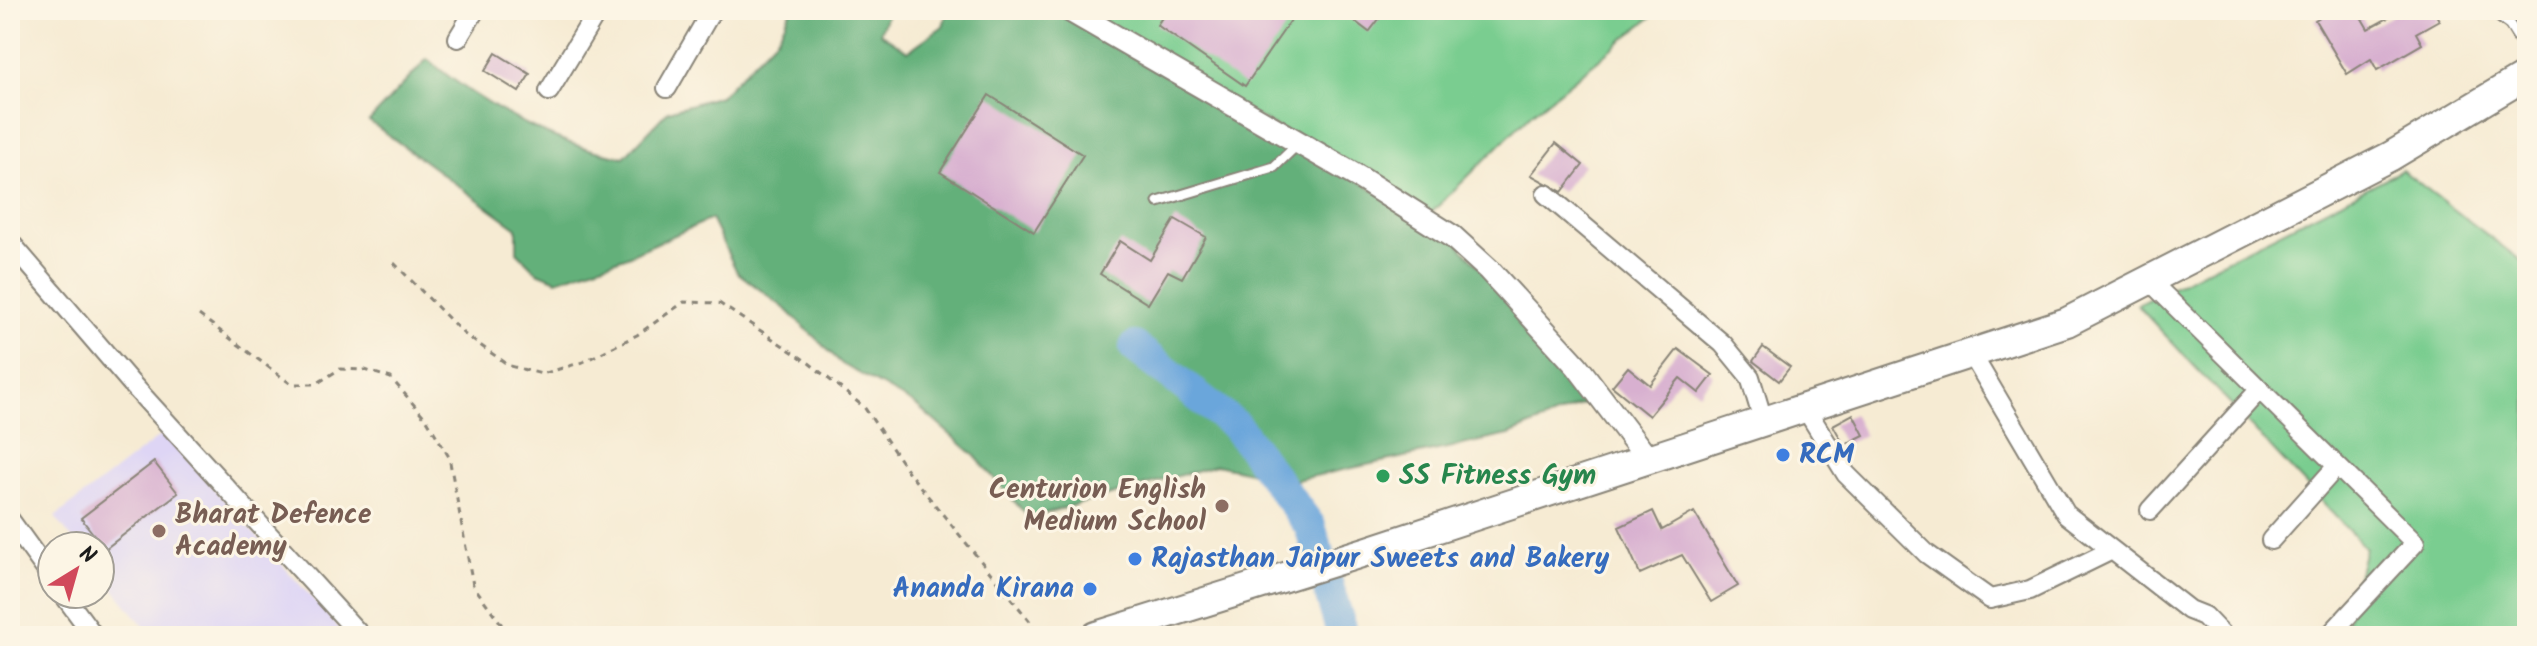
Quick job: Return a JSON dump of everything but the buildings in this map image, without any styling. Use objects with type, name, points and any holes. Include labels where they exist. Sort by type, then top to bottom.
[{"type":"main road","points":[[1096,636],[1368,551],[2067,322],[2391,156],[2527,75]]},
{"type":"street","points":[[458,38],[475,10]]},
{"type":"street","points":[[549,91],[598,10]]},
{"type":"street","points":[[667,88],[712,10]]},
{"type":"street","points":[[1069,10],[1299,143],[1453,237],[1577,366],[1647,458]]},
{"type":"street","points":[[1546,194],[1723,344],[1750,377],[1763,420]]},
{"type":"street","points":[[10,242],[131,383],[361,636]]},
{"type":"street","points":[[2148,279],[2415,543],[2329,636]]},
{"type":"street","points":[[1971,353],[2066,514],[2189,610],[2204,616],[2223,636]]},
{"type":"street","points":[[2150,510],[2260,389]]},
{"type":"street","points":[[1804,406],[1846,474],[1927,554],[1990,599],[2030,590],[2112,550]]},
{"type":"street","points":[[2271,540],[2337,466]]},
{"type":"street","points":[[10,520],[36,556]]},
{"type":"street","points":[[75,610],[94,636]]},
{"type":"lane","points":[[2490,10],[2510,25],[2527,52]]},
{"type":"lane","points":[[1158,202],[1274,167],[1299,143]]},
{"type":"path","points":[[394,263],[464,334],[510,366],[542,374],[583,362],[637,335],[684,302],[719,303],[809,363],[864,407],[909,473],[1042,636]]},
{"type":"path","points":[[199,315],[291,384],[316,384],[340,369],[365,370],[391,378],[427,420],[449,457],[473,585],[510,636]]},
{"type":"shaded area","name":"Bharat Defence Academy","points":[[164,433],[346,636],[152,636],[116,592],[116,530],[65,530],[55,517]]},
{"type":"green space","points":[[791,10],[889,10],[880,33],[908,51],[943,26],[948,10],[1069,10],[1453,237],[1595,399],[1509,435],[1291,481],[1216,465],[1029,518],[974,455],[916,405],[842,364],[788,311],[737,272],[711,219],[625,257],[557,280],[537,272],[517,252],[517,228],[369,121],[427,59],[471,92],[519,121],[571,143],[624,157],[668,111],[720,96],[778,37]]},
{"type":"green space","points":[[1069,10],[1660,10],[1531,114],[1430,214]]},
{"type":"green space","points":[[2402,170],[2527,265],[2527,636],[2344,636],[2365,548],[2137,305]]},
{"type":"waterway","points":[[1135,347],[1236,426],[1310,526],[1343,636]]},
{"type":"place","name":"RCM","points":[[1783,455]]},
{"type":"place","name":"SS Fitness Gym","points":[[1383,476]]},
{"type":"place","name":"Centurion English Medium School","points":[[1222,506]]},
{"type":"place","name":"Bharat Defence Academy","points":[[159,531]]},
{"type":"place","name":"Rajasthan Jaipur Sweets and Bakery","points":[[1135,559]]},
{"type":"place","name":"Ananda Kirana","points":[[1090,589]]}]
